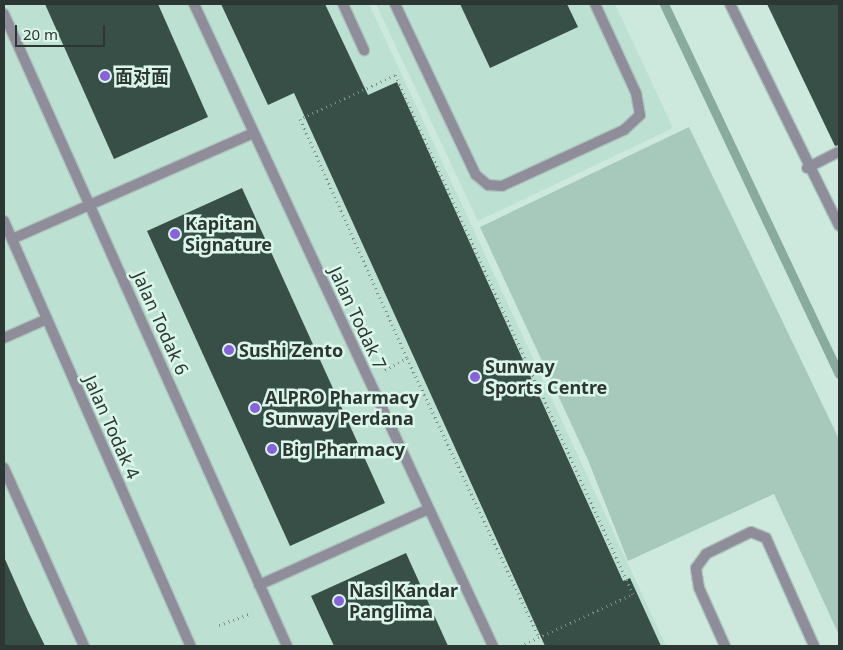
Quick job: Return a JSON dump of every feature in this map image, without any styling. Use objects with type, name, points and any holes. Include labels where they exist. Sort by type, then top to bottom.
[{"type":"street","name":"Jalan Todak 7","points":[[194,4],[493,646]]},
{"type":"street","points":[[343,4],[364,50]]},
{"type":"street","points":[[395,4],[476,175],[488,185],[502,186],[624,130],[640,115],[636,93],[595,4]]},
{"type":"street","points":[[730,4],[807,168],[839,226]]},
{"type":"street","name":"Jalan Todak 6","points":[[4,14],[287,646]]},
{"type":"street","points":[[12,240],[254,133]]},
{"type":"street","points":[[807,168],[839,152]]},
{"type":"street","name":"Jalan Todak 4","points":[[4,221],[191,646]]},
{"type":"street","points":[[4,338],[47,320]]},
{"type":"street","points":[[4,468],[84,646]]},
{"type":"street","points":[[259,585],[429,509]]},
{"type":"street","points":[[726,646],[699,588],[696,568],[706,554],[751,532],[766,538],[814,646]]},
{"type":"path","points":[[520,646],[633,594],[395,75],[300,119],[407,358],[539,637]]},
{"type":"path","points":[[219,625],[268,606]]},
{"type":"shaded area","points":[[4,4],[369,4],[666,646],[4,646]]},
{"type":"shaded area","points":[[376,4],[615,4],[673,128],[478,221]]},
{"type":"shaded area","points":[[689,127],[839,439],[839,635],[774,494],[628,561],[588,460],[480,227]]},
{"type":"building","points":[[45,4],[158,4],[208,117],[114,159]]},
{"type":"building","name":"Sunway Sports Centre","points":[[221,4],[325,4],[368,95],[397,82],[623,581],[630,578],[661,646],[545,646],[294,93],[268,105]]},
{"type":"building","points":[[460,4],[567,4],[578,27],[490,68]]},
{"type":"building","points":[[767,4],[839,4],[839,145],[835,146]]},
{"type":"building","points":[[242,188],[385,503],[290,546],[147,231]]},
{"type":"building","points":[[406,553],[448,646],[334,646],[311,596]]},
{"type":"building","points":[[4,557],[28,611],[45,646],[4,646]]},
{"type":"waterway","points":[[664,4],[839,374]]},
{"type":"place","name":"面对面","points":[[105,76]]},
{"type":"place","name":"Kapitan Signature","points":[[175,234]]},
{"type":"place","name":"Sushi Zento","points":[[229,350]]},
{"type":"place","name":"Sunway Sports Centre","points":[[475,377]]},
{"type":"place","name":"ALPRO Pharmacy Sunway Perdana","points":[[255,408]]},
{"type":"place","name":"Big Pharmacy","points":[[272,449]]},
{"type":"place","name":"Nasi Kandar Panglima","points":[[339,601]]}]
